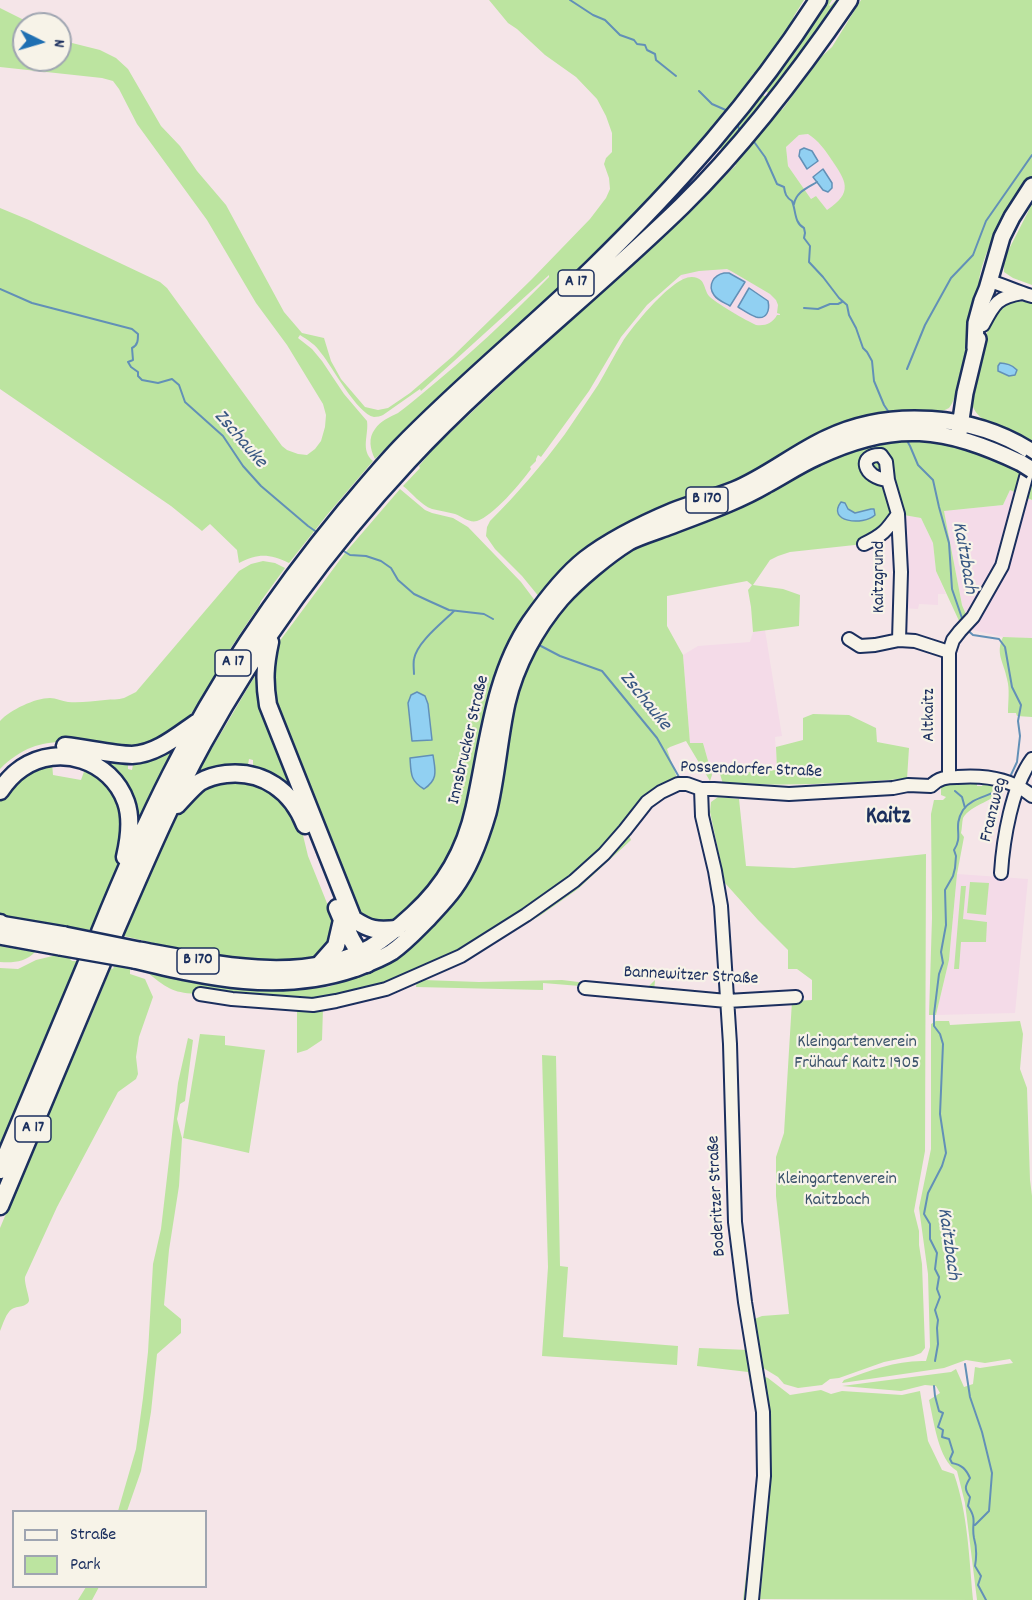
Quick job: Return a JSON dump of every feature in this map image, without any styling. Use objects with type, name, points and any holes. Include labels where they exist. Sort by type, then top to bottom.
[{"type":"highway","name":"A 17","points":[[276,618],[217,718],[107,933],[117,890],[151,813],[199,721],[233,664],[276,618],[374,498],[406,453],[468,382],[591,270],[670,191],[711,146],[758,86],[818,0]]},
{"type":"highway","name":"A 17","points":[[406,453],[592,290],[683,204],[726,159],[776,100],[849,0]]},
{"type":"highway","points":[[276,618],[265,664],[264,685],[268,705],[348,919],[378,931],[397,929]]},
{"type":"highway","points":[[0,776],[9,765],[26,754],[42,748],[60,746],[132,755],[147,752],[199,721]]},
{"type":"highway","points":[[0,791],[21,768],[41,758],[67,756],[100,768],[120,789],[129,813],[129,837],[117,890]]},
{"type":"highway","points":[[164,819],[191,790],[209,778],[235,773],[267,779],[285,792],[302,815],[364,956]]},
{"type":"highway","points":[[321,963],[336,946],[348,919]]},
{"type":"highway","name":"A 17","points":[[0,1170],[95,962],[0,1206]]},
{"type":"main road","points":[[975,348],[976,323],[1002,237],[1032,186]]},
{"type":"main road","points":[[959,431],[975,348],[988,303],[988,285]]},
{"type":"main road","points":[[921,423],[949,412],[965,393]]},
{"type":"main road","points":[[965,393],[972,410],[985,430]]},
{"type":"main road","name":"Innsbrucker Straße","points":[[136,955],[193,974],[246,982],[306,981],[325,977],[364,956],[397,929],[439,886],[459,853],[468,831],[501,703],[558,594],[630,542],[746,496],[872,429],[921,423],[940,434],[985,430],[1011,440],[1028,462]]},
{"type":"main road","name":"Innsbrucker Straße","points":[[959,431],[992,449],[1028,462]]},
{"type":"main road","name":"Innsbrucker Straße","points":[[0,927],[136,955],[257,968],[300,968],[391,952],[430,916],[456,887],[474,851],[488,814],[501,703]]},
{"type":"street","points":[[988,285],[1010,286],[1027,295]]},
{"type":"street","points":[[988,285],[1008,295],[1027,295]]},
{"type":"street","points":[[983,325],[993,306],[1008,295]]},
{"type":"street","name":"Altkaitz","points":[[949,777],[950,652],[953,640],[973,617],[1002,566],[1028,462]]},
{"type":"street","name":"Altkaitz","points":[[1007,548],[1005,540],[1009,510],[1028,462]]},
{"type":"street","name":"Kaitzgrund","points":[[888,480],[898,514],[901,572],[899,640]]},
{"type":"street","name":"Kaitzgrund","points":[[864,544],[885,532],[898,514]]},
{"type":"street","points":[[849,639],[860,646],[899,640],[915,641],[950,652]]},
{"type":"street","name":"Franzweg","points":[[1001,873],[1010,783],[1032,759]]},
{"type":"street","name":"Possendorfer Straße","points":[[200,994],[232,999],[314,1005],[386,988],[461,956],[574,881],[604,854],[646,802],[678,784],[687,784],[701,789],[789,794],[908,785],[931,786],[936,780],[949,777],[975,776],[1010,783],[1032,796]]},
{"type":"street","name":"Boderitzer Straße","points":[[701,789],[702,816],[721,906],[732,1081],[735,1222],[745,1302],[761,1393],[765,1444],[752,1600]]},
{"type":"street","name":"Bannewitzer Straße","points":[[585,988],[727,1001],[796,998]]},
{"type":"shaded area","points":[[808,134],[818,141],[844,177],[846,187],[842,196],[827,211],[816,196],[811,199],[788,166],[786,147],[799,135]]},
{"type":"shaded area","points":[[716,261],[775,293],[787,312],[779,321],[755,331],[686,285],[675,269]]},
{"type":"shaded area","points":[[1010,490],[1032,500],[1032,638],[1003,637],[973,630],[962,605],[944,511],[1003,505]]},
{"type":"shaded area","points":[[898,514],[921,518],[933,543],[936,571],[946,594],[938,594],[938,605],[919,604],[918,609],[902,608]]},
{"type":"shaded area","points":[[765,630],[782,736],[775,737],[777,770],[712,775],[703,743],[690,743],[683,655],[698,646],[750,642],[753,632]]},
{"type":"shaded area","points":[[957,874],[1028,879],[1015,1013],[936,1015],[949,960]]},
{"type":"green space","points":[[489,0],[804,0],[789,30],[756,74],[754,73],[747,82],[782,110],[821,57],[832,47],[861,0],[1032,0],[1032,179],[999,231],[996,230],[985,258],[980,273],[980,296],[967,355],[953,402],[949,408],[934,412],[917,413],[916,411],[866,417],[540,598],[495,549],[486,536],[487,527],[565,434],[598,385],[623,341],[645,313],[675,284],[692,277],[702,281],[712,299],[756,325],[768,324],[780,315],[777,313],[776,300],[770,294],[731,271],[727,269],[699,271],[681,275],[647,305],[621,337],[589,391],[541,457],[538,455],[521,482],[491,513],[474,521],[432,509],[420,502],[403,486],[435,447],[688,213],[736,165],[707,134],[646,203],[601,248],[375,459],[371,440],[377,426],[417,398],[488,337],[549,275],[421,391],[420,389],[379,416],[374,417],[360,408],[319,350],[300,335],[298,338],[322,361],[344,394],[367,421],[366,447],[373,461],[289,563],[264,556],[239,563],[237,550],[210,524],[202,531],[171,506],[0,389],[0,208],[160,282],[167,288],[287,450],[307,455],[321,441],[325,427],[326,415],[323,404],[287,345],[256,303],[207,220],[137,124],[113,81],[46,72],[72,72],[72,43],[100,50],[116,58],[128,69],[161,126],[180,146],[197,171],[226,205],[284,312],[302,333],[324,338],[331,361],[341,379],[365,407],[378,410],[388,408],[410,393],[453,356],[590,219],[610,189],[604,164],[612,152],[612,133],[597,99],[576,77],[545,55],[508,23]],"holes":[[[808,134],[821,145],[836,167],[845,186],[841,198],[827,210],[816,196],[811,199],[788,166],[786,147],[799,135]]]},
{"type":"green space","points":[[825,0],[832,0],[830,6],[836,0],[843,0],[771,95],[764,90]]},
{"type":"green space","points":[[0,8],[12,14],[12,68],[0,67]]},
{"type":"green space","points":[[1032,204],[1032,285],[1004,272],[1004,261]]},
{"type":"green space","points":[[1009,301],[1032,303],[1032,442],[989,423],[974,409],[973,387],[985,339],[996,313]]},
{"type":"green space","points":[[910,441],[944,444],[973,451],[1032,477],[1032,500],[1010,490],[1003,505],[944,511],[962,605],[967,617],[960,623],[936,571],[933,543],[921,518],[898,514],[864,544],[790,552],[770,560],[753,585],[783,589],[800,595],[799,626],[753,632],[748,590],[752,585],[747,581],[667,596],[667,626],[683,655],[690,743],[703,743],[712,775],[710,781],[686,741],[670,747],[667,749],[678,781],[623,824],[579,873],[497,929],[412,974],[330,997],[296,999],[204,989],[200,994],[184,993],[167,987],[148,973],[152,970],[197,982],[234,988],[281,991],[328,987],[373,971],[402,955],[431,928],[455,900],[475,870],[492,827],[502,784],[514,705],[522,678],[543,635],[566,602],[620,554],[830,458],[882,442]]},
{"type":"green space","points":[[400,489],[425,510],[453,518],[468,527],[521,582],[536,602],[470,813],[442,870],[427,891],[393,923],[379,927],[354,912],[269,692],[276,646],[345,553]]},
{"type":"green space","points":[[263,561],[285,568],[232,646],[193,712],[177,730],[161,740],[134,749],[63,742],[38,745],[25,750],[0,769],[0,721],[4,717],[23,705],[37,700],[52,698],[68,702],[87,702],[122,699],[136,692],[239,571],[251,564]]},
{"type":"green space","points":[[1003,637],[1032,638],[1032,717],[1008,713],[1008,683],[1000,653]]},
{"type":"green space","points":[[261,666],[303,804],[253,768],[253,760],[249,759],[248,765],[243,769],[193,781],[210,748]]},
{"type":"green space","points":[[813,714],[849,715],[876,728],[877,742],[909,748],[907,779],[802,784],[739,783],[737,786],[723,784],[720,774],[777,770],[776,747],[803,740],[803,718]]},
{"type":"green space","points":[[177,743],[133,834],[131,811],[123,789],[111,773],[97,762],[80,755],[62,753],[44,755],[27,761],[12,772],[0,787],[0,782],[15,767],[30,758],[44,753],[58,752],[73,753],[124,759],[128,763],[128,769],[132,770],[134,759],[159,752]]},
{"type":"green space","points":[[56,759],[99,771],[123,803],[123,845],[117,866],[90,930],[69,927],[68,929],[1,916],[0,798],[8,784]],"holes":[[[52,763],[85,769],[81,780],[53,775]]]},
{"type":"green space","points":[[244,777],[275,790],[301,827],[308,856],[335,923],[335,938],[320,956],[279,961],[186,951],[124,936],[172,825],[183,806],[202,787]]},
{"type":"green space","points":[[966,783],[1006,788],[966,813],[963,818],[961,833],[964,837],[957,874],[949,960],[936,1015],[929,1015],[932,918],[931,814],[934,800],[943,800],[946,797],[941,795],[941,785]]},
{"type":"green space","points":[[718,797],[739,799],[746,866],[794,868],[926,854],[925,1151],[914,1211],[919,1231],[922,1264],[925,1348],[921,1353],[913,1356],[884,1362],[830,1379],[822,1385],[798,1388],[784,1384],[778,1377],[760,1366],[752,1320],[762,1316],[789,1314],[776,1196],[776,1157],[784,1133],[792,1001],[812,1000],[812,980],[797,969],[788,969],[788,950],[725,883],[710,812],[711,802]]},
{"type":"green space","points":[[627,831],[631,840],[578,889],[541,915],[490,945],[423,980],[479,982],[562,980],[647,988],[655,980],[654,992],[543,983],[543,990],[416,987],[417,979],[503,933]]},
{"type":"green space","points":[[970,882],[989,883],[986,915],[967,913]]},
{"type":"green space","points":[[961,886],[966,886],[963,919],[987,922],[986,942],[961,942],[959,969],[954,969]]},
{"type":"green space","points":[[0,946],[35,952],[19,961],[0,962]]},
{"type":"green space","points":[[57,955],[77,961],[0,1148],[0,968],[18,969],[36,960]]},
{"type":"green space","points":[[114,966],[130,968],[130,974],[145,979],[153,997],[139,1037],[136,1057],[138,1074],[136,1079],[118,1092],[57,1207],[25,1277],[29,1301],[10,1311],[0,1331],[0,1228],[79,1040],[81,1040],[111,968],[113,969]]},
{"type":"green space","points":[[323,1008],[322,1040],[307,1050],[297,1053],[297,1009]]},
{"type":"green space","points":[[936,1021],[949,1021],[950,1025],[1020,1021],[1023,1034],[1020,1069],[1027,1088],[1032,1196],[1032,1600],[977,1600],[965,1503],[957,1471],[945,1458],[941,1449],[929,1400],[940,1393],[936,1386],[925,1385],[901,1391],[842,1386],[951,1372],[956,1369],[964,1387],[973,1384],[975,1367],[1013,1363],[1010,1359],[985,1363],[966,1360],[944,1368],[842,1383],[844,1380],[885,1366],[926,1361],[930,1347],[928,1274],[919,1208],[931,1149],[931,1024]]},
{"type":"green space","points":[[200,1034],[225,1036],[225,1045],[265,1050],[249,1153],[183,1138]]},
{"type":"green space","points":[[188,1038],[193,1040],[185,1101],[180,1104],[177,1119],[182,1138],[179,1186],[169,1250],[164,1305],[181,1319],[181,1333],[157,1354],[151,1412],[141,1471],[127,1510],[118,1510],[136,1449],[148,1352],[153,1264],[161,1229],[178,1083]]},
{"type":"green space","points":[[542,1055],[556,1056],[560,1266],[568,1267],[563,1337],[678,1346],[677,1365],[542,1356],[548,1267]]},
{"type":"green space","points":[[699,1348],[749,1350],[761,1439],[748,1600],[743,1600],[756,1496],[758,1440],[748,1372],[697,1366]]},
{"type":"green space","points":[[762,1376],[790,1395],[821,1390],[831,1394],[842,1391],[902,1395],[920,1391],[928,1441],[942,1470],[954,1474],[959,1489],[967,1536],[973,1600],[760,1599],[770,1453]]},
{"type":"green space","points":[[85,1588],[98,1588],[92,1600],[78,1600]]},
{"type":"water","points":[[804,148],[812,151],[818,161],[807,169],[799,156],[800,150]]},
{"type":"water","points":[[823,169],[832,183],[832,188],[828,192],[823,190],[813,177]]},
{"type":"water","points":[[729,273],[745,282],[730,306],[715,297],[711,288],[715,278]]},
{"type":"water","points":[[749,288],[768,301],[769,308],[765,316],[760,318],[754,316],[738,307]]},
{"type":"water","points":[[1000,363],[1015,368],[1017,370],[1015,375],[1009,376],[998,371]]},
{"type":"water","points":[[841,502],[855,513],[874,509],[875,515],[855,521],[842,518],[838,514]]},
{"type":"water","points":[[417,692],[425,696],[428,704],[432,740],[412,741],[408,703],[411,695]]},
{"type":"water","points":[[433,755],[434,778],[424,789],[414,780],[410,758]]},
{"type":"waterway","name":"Kaitzbach","points":[[570,0],[605,20],[620,35],[634,40],[637,44],[645,45],[647,50],[655,54],[656,60],[676,76]]},
{"type":"waterway","name":"Kaitzbach","points":[[699,91],[712,104],[728,111]]},
{"type":"waterway","name":"Kaitzbach","points":[[737,123],[743,132]]},
{"type":"waterway","name":"Kaitzbach","points":[[752,139],[765,157],[777,184],[784,187],[786,195],[792,201],[797,220],[804,228],[804,238],[810,246],[809,262],[847,305],[863,348],[872,361],[874,381],[890,414]]},
{"type":"waterway","points":[[907,369],[925,325],[951,278],[973,255],[986,221],[1032,155]]},
{"type":"waterway","points":[[794,204],[800,193],[817,182]]},
{"type":"waterway","name":"Zschauke","points":[[0,289],[32,303],[132,329],[138,334],[138,340],[132,348],[133,360],[128,362],[138,372],[138,376],[142,380],[158,383],[172,379],[179,385],[185,402],[223,436],[243,466],[261,486],[318,533]]},
{"type":"waterway","points":[[804,308],[818,309],[842,302]]},
{"type":"waterway","name":"Kaitzbach","points":[[906,439],[918,465],[933,480],[949,543],[952,589],[963,621]]},
{"type":"waterway","name":"Zschauke","points":[[342,550],[350,555],[366,556],[381,561],[391,568],[398,580],[414,594],[429,601],[449,610],[484,614],[493,619]]},
{"type":"waterway","points":[[414,674],[414,659],[420,646],[454,611]]},
{"type":"waterway","name":"Kaitzbach","points":[[966,629],[973,635],[999,639],[1005,647],[1012,687],[1021,705],[1018,721],[1020,736],[1017,762],[1009,779]]},
{"type":"waterway","name":"Zschauke","points":[[539,645],[560,656],[602,671],[657,738],[679,777]]},
{"type":"waterway","name":"Kaitzbach","points":[[935,1361],[938,1344],[938,1320],[935,1310],[940,1297],[937,1289],[939,1277],[935,1269],[937,1253],[930,1239],[930,1224],[924,1214],[928,1193],[946,1153],[940,1114],[943,1044],[934,1026],[939,974],[943,963],[941,952],[946,925],[945,890],[955,868],[954,850],[958,840],[958,822],[963,810],[972,802],[1004,786]]},
{"type":"waterway","points":[[955,791],[962,797],[965,808]]},
{"type":"waterway","points":[[965,1364],[970,1397],[992,1473],[989,1511],[975,1525]]},
{"type":"waterway","name":"Kaitzbach","points":[[934,1386],[939,1411],[943,1413],[938,1427],[943,1430],[942,1437],[949,1439],[953,1452],[950,1459],[952,1463],[963,1468],[970,1478],[966,1488],[970,1497],[968,1506],[974,1519],[975,1566],[981,1576],[978,1585],[986,1600]]},
{"type":"district","name":"Kaitz","points":[[888,819]]},
{"type":"park label","name":"Kleingartenverein Frühauf Kaitz 1905","points":[[857,1054]]},
{"type":"park label","name":"Kleingartenverein Kaitzbach","points":[[837,1191]]}]
